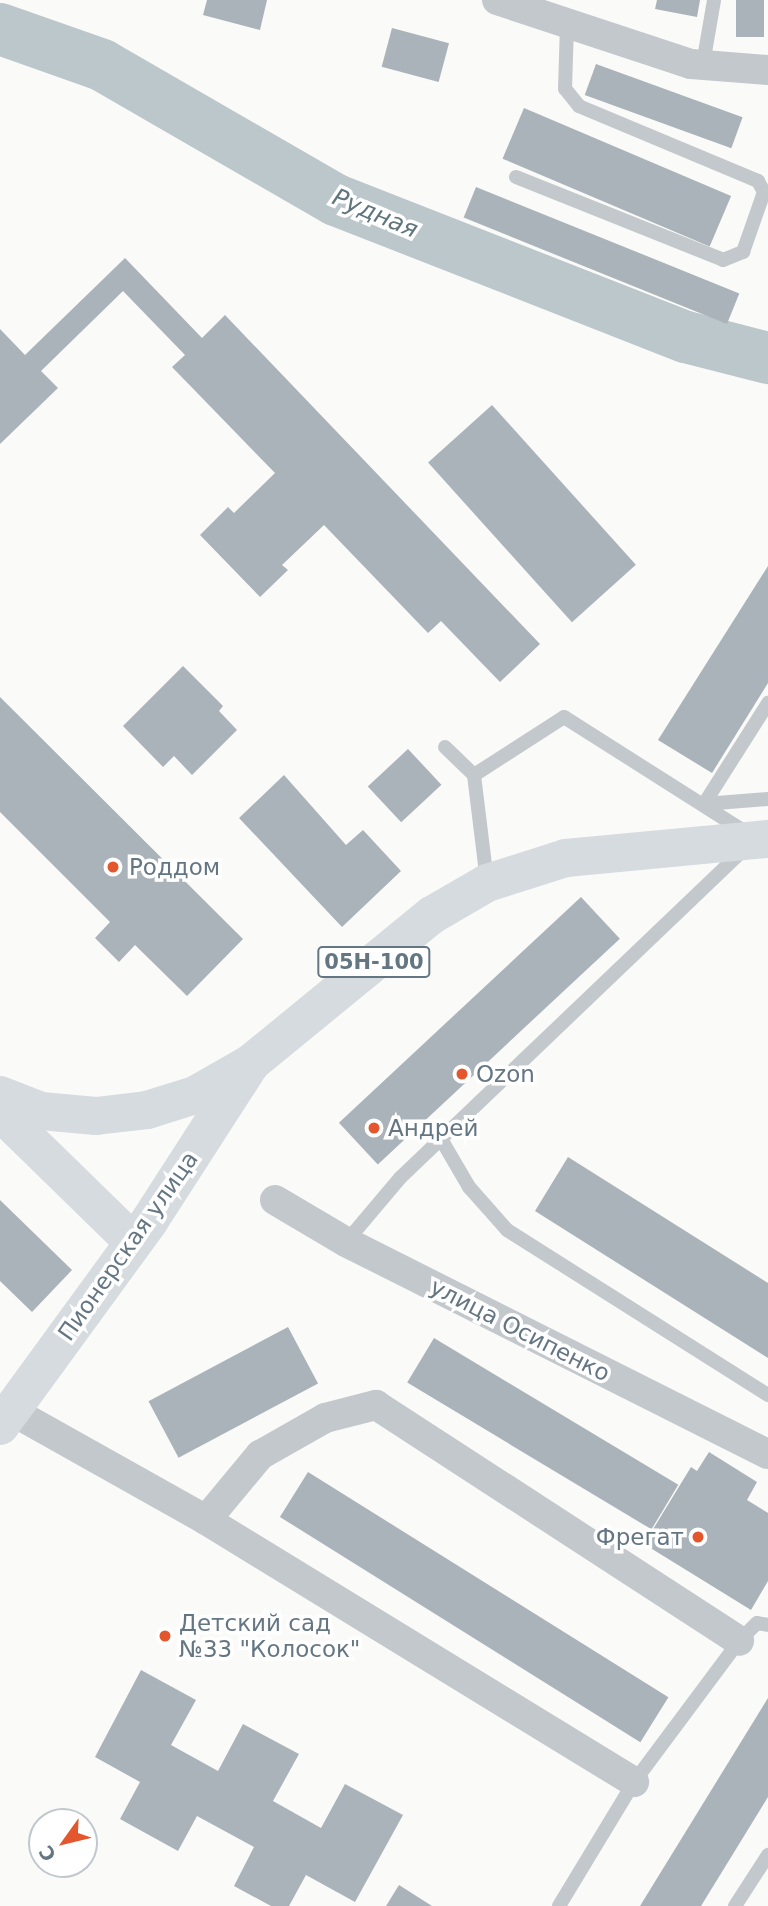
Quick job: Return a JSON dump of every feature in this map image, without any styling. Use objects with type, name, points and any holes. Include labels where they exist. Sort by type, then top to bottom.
[{"type":"main road","name":"05Н-100","points":[[0,1096],[41,1111],[96,1116],[147,1110],[195,1095],[251,1063],[432,915],[487,883],[566,858],[762,839]]},
{"type":"main road","name":"Пионерская улица","points":[[6,1418],[134,1242],[251,1063]]},
{"type":"main road","points":[[0,1112],[134,1242]]},
{"type":"street","points":[[497,0],[567,24],[703,64],[768,70]]},
{"type":"street","name":"улица Осипенко","points":[[275,1200],[346,1242],[768,1454]]},
{"type":"street","points":[[206,1520],[260,1455],[326,1418],[376,1405],[739,1642]]},
{"type":"street","points":[[6,1418],[206,1520],[634,1782]]},
{"type":"lane","points":[[703,64],[714,0]]},
{"type":"lane","points":[[516,177],[723,260],[743,252],[764,192],[758,181],[579,106],[565,89],[567,24]]},
{"type":"lane","points":[[704,804],[768,703]]},
{"type":"lane","points":[[346,1242],[400,1178],[762,839],[564,717],[474,775]]},
{"type":"lane","points":[[445,747],[474,775],[487,883]]},
{"type":"lane","points":[[704,804],[768,799]]},
{"type":"lane","points":[[441,1139],[469,1187],[507,1230],[768,1395]]},
{"type":"lane","points":[[559,1906],[634,1782],[739,1642],[757,1623],[768,1625]]},
{"type":"lane","points":[[736,1906],[768,1855]]},
{"type":"building","points":[[207,0],[267,0],[260,30],[203,15]]},
{"type":"building","points":[[657,0],[700,0],[697,17],[655,9]]},
{"type":"building","points":[[736,0],[764,0],[764,37],[736,37]]},
{"type":"building","points":[[392,28],[449,43],[439,82],[382,67]]},
{"type":"building","points":[[596,64],[743,117],[731,148],[585,95]]},
{"type":"building","points":[[524,108],[731,196],[710,247],[503,159]]},
{"type":"building","points":[[476,187],[739,293],[727,324],[464,218]]},
{"type":"building","points":[[125,258],[202,338],[225,315],[540,644],[500,682],[441,621],[428,633],[324,525],[282,565],[288,570],[260,597],[200,535],[228,507],[234,513],[275,473],[172,367],[185,355],[123,291],[41,371],[58,388],[0,444],[0,329],[25,355]]},
{"type":"building","points":[[492,405],[636,565],[572,622],[428,463]]},
{"type":"building","points":[[768,566],[768,683],[712,773],[658,740]]},
{"type":"building","points":[[183,666],[223,706],[219,711],[237,730],[192,775],[174,756],[163,767],[123,726]]},
{"type":"building","name":"Роддом","points":[[0,697],[243,939],[187,996],[135,945],[119,962],[95,938],[110,922],[0,812]]},
{"type":"building","points":[[408,749],[441,785],[401,822],[368,787]]},
{"type":"building","points":[[284,775],[346,845],[363,830],[401,871],[342,927],[239,818]]},
{"type":"building","points":[[581,897],[620,939],[378,1164],[339,1123]]},
{"type":"building","points":[[568,1157],[768,1283],[768,1358],[535,1211]]},
{"type":"building","points":[[0,1200],[72,1270],[32,1312],[0,1281]]},
{"type":"building","points":[[288,1327],[318,1384],[179,1458],[148,1401]]},
{"type":"building","points":[[434,1338],[678,1485],[652,1529],[407,1383]]},
{"type":"building","points":[[709,1452],[757,1482],[747,1500],[768,1513],[768,1581],[751,1610],[644,1544],[691,1467],[697,1471]]},
{"type":"building","points":[[308,1472],[668,1697],[640,1742],[280,1517]]},
{"type":"building","points":[[141,1670],[196,1700],[171,1745],[218,1771],[243,1724],[299,1754],[273,1801],[321,1828],[345,1784],[403,1815],[355,1902],[306,1875],[289,1906],[271,1906],[234,1886],[254,1847],[197,1816],[178,1851],[120,1819],[140,1782],[95,1757]]},
{"type":"building","points":[[768,1698],[768,1797],[701,1906],[640,1906]]},
{"type":"building","points":[[399,1885],[432,1906],[386,1906]]},
{"type":"waterway","name":"Рудная","points":[[0,29],[102,65],[336,200],[686,337],[768,358]]},
{"type":"place","name":"Роддом","points":[[113,867]]},
{"type":"place","name":"Ozon","points":[[462,1074]]},
{"type":"place","name":"Андрей","points":[[374,1128]]},
{"type":"place","name":"Фрегат","points":[[698,1537]]},
{"type":"place","name":"Детский сад №33 \"Колосок\"","points":[[165,1636]]}]
